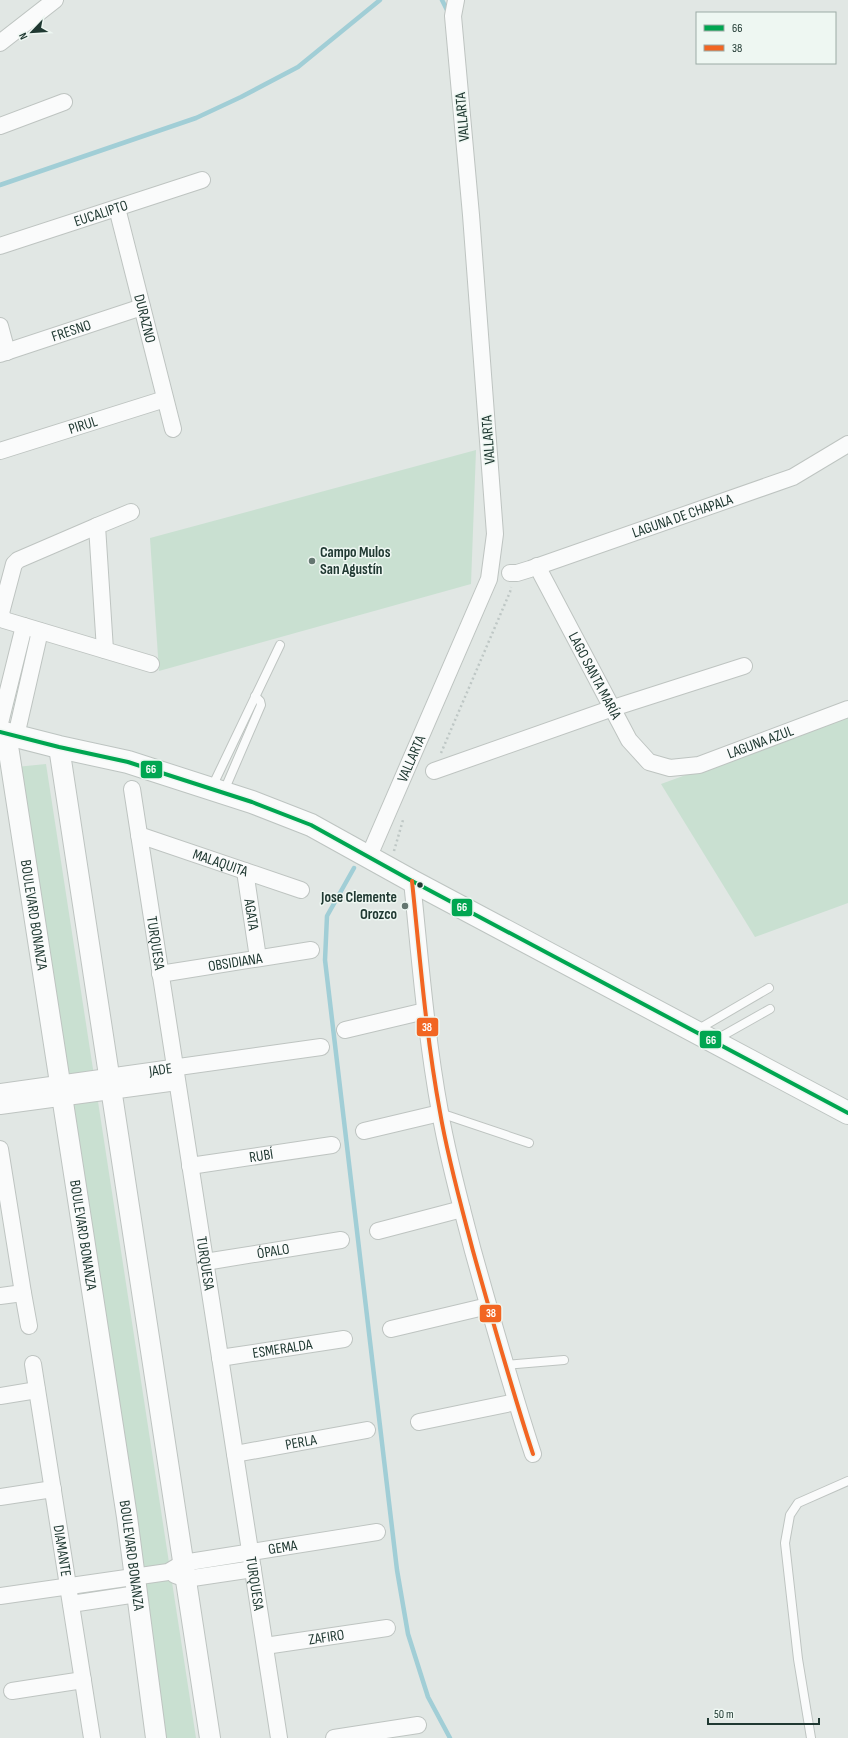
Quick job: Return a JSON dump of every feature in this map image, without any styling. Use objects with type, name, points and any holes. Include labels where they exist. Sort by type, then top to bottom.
[{"type":"main road","points":[[6,731],[59,747],[128,762],[252,802],[311,825],[412,881],[848,1113]]},
{"type":"street","points":[[0,43],[55,0]]},
{"type":"street","name":"VALLARTA","points":[[369,856],[489,579],[495,534],[471,215],[453,16],[456,0]]},
{"type":"street","points":[[0,126],[64,102]]},
{"type":"street","name":"EUCALIPTO","points":[[0,246],[202,180]]},
{"type":"street","name":"DURAZNO","points":[[117,208],[173,429]]},
{"type":"street","name":"FRESNO","points":[[4,353],[142,307]]},
{"type":"street","points":[[0,326],[4,353]]},
{"type":"street","name":"PIRUL","points":[[0,451],[165,399]]},
{"type":"street","name":"LAGUNA DE CHAPALA","points":[[510,573],[517,573],[793,477],[848,444]]},
{"type":"street","points":[[131,512],[21,558],[14,564],[1,613],[4,620],[151,664]]},
{"type":"street","points":[[97,526],[105,650]]},
{"type":"street","name":"LAGO SANTA MARÍA","points":[[537,566],[629,740],[650,762],[670,768]]},
{"type":"street","points":[[6,731],[24,626]]},
{"type":"street","points":[[6,731],[40,631]]},
{"type":"street","points":[[434,771],[613,708],[744,666]]},
{"type":"street","name":"LAGUNA AZUL","points":[[670,768],[699,765],[848,709]]},
{"type":"street","name":"BOULEVARD BONANZA","points":[[6,731],[60,1091],[127,1518],[156,1738]]},
{"type":"street","points":[[59,747],[110,1084],[179,1572],[210,1738]]},
{"type":"street","name":"TURQUESA","points":[[132,790],[279,1738]]},
{"type":"street","name":"MALAQUITA","points":[[139,835],[301,890]]},
{"type":"street","name":"AGATA","points":[[245,871],[258,958]]},
{"type":"street","points":[[412,881],[425,1011],[440,1113],[462,1209],[488,1306],[516,1402],[534,1454]]},
{"type":"street","name":"OBSIDIANA","points":[[160,974],[311,950]]},
{"type":"street","points":[[345,1030],[425,1011]]},
{"type":"street","name":"JADE","points":[[0,1106],[60,1091],[176,1075],[322,1047]]},
{"type":"street","name":"JADE","points":[[0,1092],[60,1091]]},
{"type":"street","points":[[364,1131],[440,1113]]},
{"type":"street","name":"RUBÍ","points":[[190,1166],[332,1145]]},
{"type":"street","points":[[0,1149],[4,1199],[29,1326]]},
{"type":"street","points":[[378,1231],[462,1209]]},
{"type":"street","name":"ÓPALO","points":[[205,1262],[341,1240]]},
{"type":"street","points":[[0,1296],[22,1293]]},
{"type":"street","points":[[391,1329],[488,1306]]},
{"type":"street","name":"ESMERALDA","points":[[220,1358],[344,1339]]},
{"type":"street","name":"DIAMANTE","points":[[33,1364],[92,1738]]},
{"type":"street","points":[[0,1396],[37,1390]]},
{"type":"street","points":[[419,1422],[516,1402]]},
{"type":"street","name":"PERLA","points":[[235,1454],[367,1430]]},
{"type":"street","points":[[0,1497],[53,1489]]},
{"type":"street","name":"GEMA","points":[[71,1604],[250,1552],[376,1532]]},
{"type":"street","name":"GEMA","points":[[179,1572],[253,1569]]},
{"type":"street","name":"GEMA","points":[[0,1596],[68,1585],[136,1585]]},
{"type":"street","name":"ZAFIRO","points":[[265,1646],[387,1628]]},
{"type":"street","points":[[12,1691],[83,1680]]},
{"type":"street","points":[[334,1738],[418,1725]]},
{"type":"lane","points":[[217,791],[239,730],[280,645]]},
{"type":"lane","points":[[217,791],[248,736],[261,705],[260,701],[255,696]]},
{"type":"lane","points":[[239,730],[248,736]]},
{"type":"lane","points":[[704,1037],[769,988]]},
{"type":"lane","points":[[704,1037],[770,1009]]},
{"type":"lane","points":[[440,1113],[529,1143]]},
{"type":"lane","points":[[505,1365],[564,1360]]},
{"type":"lane","points":[[811,1738],[798,1659],[785,1543],[790,1515],[798,1503],[848,1481]]},
{"type":"path","points":[[434,771],[510,592],[510,573]]},
{"type":"path","points":[[388,867],[403,818]]},
{"type":"green space","name":"Campo Mulos San Agustín","points":[[476,450],[471,584],[159,671],[150,538]]},
{"type":"green space","points":[[848,716],[848,903],[755,937],[661,784]]},
{"type":"green space","points":[[46,764],[196,1738],[164,1738],[16,767]]},
{"type":"waterway","points":[[0,185],[196,118],[241,97],[298,67],[380,0]]},
{"type":"waterway","points":[[442,0],[449,14]]},
{"type":"waterway","points":[[354,868],[327,916],[325,960],[397,1570],[408,1634],[428,1697],[450,1738]]},
{"type":"transit line","name":"66","points":[[0,732],[128,762],[252,802],[311,825],[412,881],[848,1113]]},
{"type":"transit line","name":"38","points":[[412,881],[431,1055],[447,1147],[459,1199],[480,1276],[509,1378],[533,1454]]},
{"type":"place","name":"Campo Mulos San Agustín","points":[[312,561]]},
{"type":"place","name":"Jose Clemente Orozco","points":[[405,906]]}]
